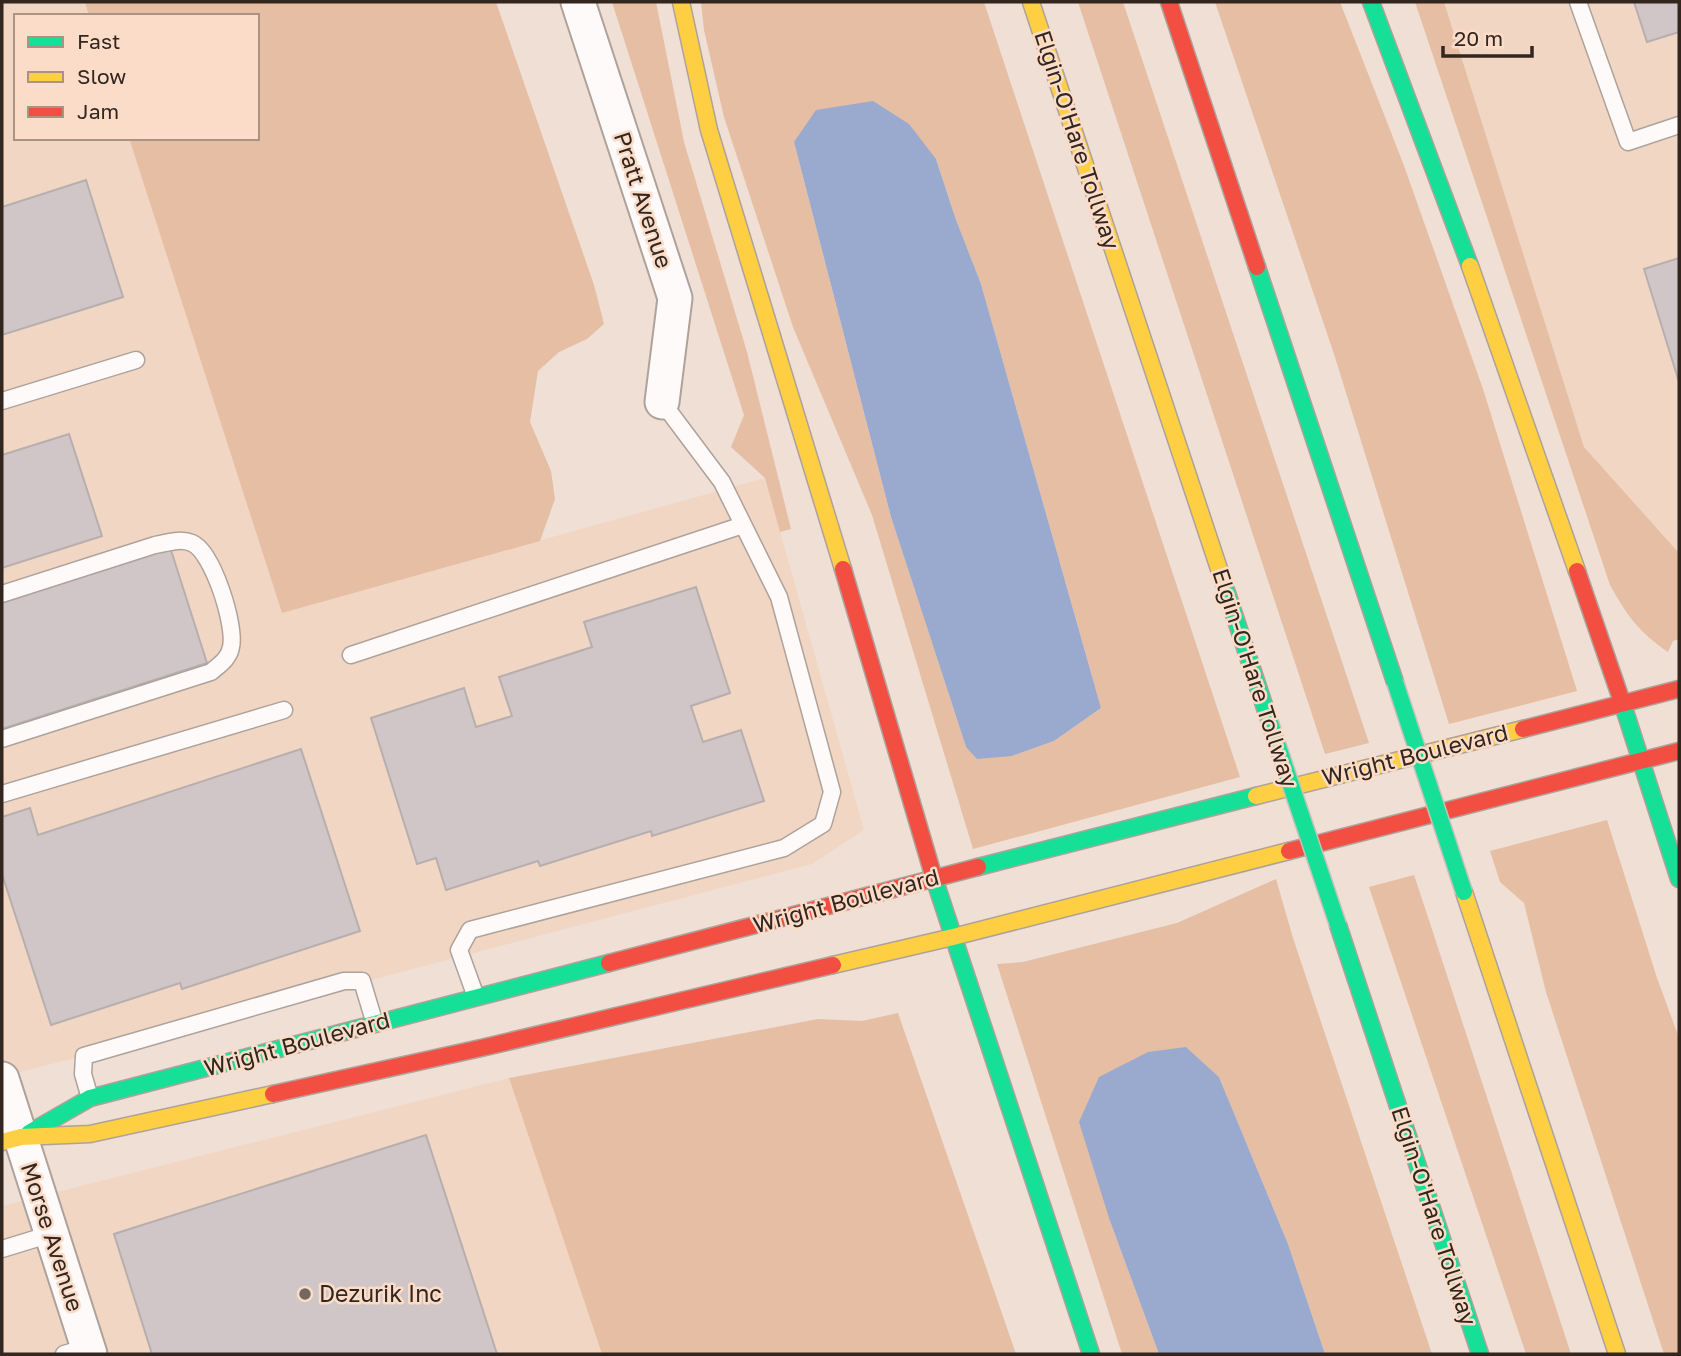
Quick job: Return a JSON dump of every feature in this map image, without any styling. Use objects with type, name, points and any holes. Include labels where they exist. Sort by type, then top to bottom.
[{"type":"main road","points":[[681,2],[686,36],[710,136],[776,345],[934,878],[1091,1354]]},
{"type":"main road","name":"Elgin-O'Hare Tollway","points":[[1031,2],[1480,1354]]},
{"type":"main road","points":[[1169,2],[1617,1354]]},
{"type":"main road","points":[[1371,2],[1488,313],[1622,702],[1679,879]]},
{"type":"main road","name":"Wright Boulevard","points":[[11,1140],[375,1024],[934,878],[1679,689]]},
{"type":"main road","name":"Wright Boulevard","points":[[95,1115],[468,1051],[953,937],[1679,751]]},
{"type":"main road","name":"Wright Boulevard","points":[[11,1140],[90,1134],[95,1115]]},
{"type":"street","name":"Pratt Avenue","points":[[578,2],[675,298],[662,402]]},
{"type":"street","name":"Morse Avenue","points":[[2,1079],[11,1140],[51,1234],[81,1352]]},
{"type":"lane","points":[[1578,2],[1628,142],[1679,125]]},
{"type":"lane","points":[[2,401],[136,360]]},
{"type":"lane","points":[[477,997],[459,950],[470,930],[784,848],[823,824],[832,792],[779,597],[722,482],[662,402]]},
{"type":"lane","points":[[351,655],[743,525]]},
{"type":"lane","points":[[2,594],[155,545],[177,541],[192,543],[204,552],[231,623],[231,648],[224,662],[211,672],[2,739]]},
{"type":"lane","points":[[2,794],[284,710]]},
{"type":"lane","points":[[95,1115],[83,1074],[84,1056],[344,981],[362,981],[375,1024]]},
{"type":"lane","points":[[2,1250],[51,1234]]},
{"type":"shaded area","points":[[2,2],[85,2],[88,14],[14,14],[14,140],[130,140],[282,612],[765,478],[864,830],[812,864],[2,1077]]},
{"type":"shaded area","points":[[85,2],[496,2],[594,285],[604,324],[587,339],[559,352],[538,371],[530,422],[551,471],[555,499],[540,541],[282,613],[130,140],[259,140],[259,14],[88,14]]},
{"type":"shaded area","points":[[612,2],[656,2],[684,142],[747,352],[791,529],[780,532],[765,478],[731,447],[744,415]]},
{"type":"shaded area","points":[[701,2],[984,2],[1240,777],[973,849],[872,515],[793,327],[724,117],[704,30]],"holes":[[[794,142],[936,159],[981,284],[1101,708],[1054,741],[1012,756],[966,747],[891,517]]]},
{"type":"shaded area","points":[[1078,2],[1123,2],[1369,743],[1325,754]]},
{"type":"shaded area","points":[[1215,2],[1340,2],[1403,163],[1483,389],[1577,691],[1449,724],[1334,354]]},
{"type":"shaded area","points":[[1415,2],[1444,2],[1584,447],[1679,553],[1679,639],[1673,641],[1668,652],[1634,623],[1610,585]]},
{"type":"shaded area","points":[[1444,2],[1679,2],[1679,553],[1584,447]]},
{"type":"shaded area","points":[[1607,820],[1679,1038],[1679,1354],[1664,1354],[1546,992],[1524,903],[1500,882],[1490,851]]},
{"type":"shaded area","points":[[1414,875],[1571,1354],[1526,1354],[1369,887]]},
{"type":"shaded area","points":[[1276,879],[1293,938],[1432,1354],[1325,1354],[1288,1244],[1219,1077],[1186,1047],[1110,1221],[1159,1354],[1122,1354],[997,964],[1023,962],[1177,923]]},
{"type":"shaded area","points":[[898,1013],[1016,1354],[602,1354],[509,1078],[818,1019],[862,1021]]},
{"type":"shaded area","points":[[509,1078],[602,1354],[2,1354],[2,1206]]},
{"type":"water","points":[[873,101],[909,124],[936,159],[981,284],[1101,708],[1054,741],[1012,756],[977,759],[966,747],[891,517],[794,142],[816,110]]},
{"type":"water","points":[[1186,1047],[1219,1077],[1288,1244],[1325,1354],[1159,1354],[1110,1221],[1079,1122],[1099,1077],[1148,1052]]},
{"type":"building","points":[[1634,2],[1679,2],[1679,32],[1647,42]]},
{"type":"building","points":[[86,180],[123,297],[2,335],[2,207]]},
{"type":"building","points":[[1679,258],[1679,382],[1644,269]]},
{"type":"building","points":[[69,434],[102,536],[2,568],[2,455]]},
{"type":"building","points":[[170,547],[207,663],[2,729],[2,601]]},
{"type":"building","points":[[696,587],[730,693],[691,706],[703,742],[741,730],[764,801],[652,836],[651,831],[540,866],[538,861],[446,890],[436,858],[417,864],[371,718],[464,688],[476,727],[512,716],[499,677],[592,647],[584,622]]},
{"type":"building","points":[[301,749],[360,931],[182,989],[180,983],[51,1025],[2,874],[2,817],[30,808],[38,835]]},
{"type":"building","name":"Dezurik Inc","points":[[426,1135],[497,1354],[152,1354],[114,1234]]},
{"type":"traffic: fast","points":[[1371,2],[1470,266]]},
{"type":"traffic: fast","points":[[1257,267],[1395,682]]},
{"type":"traffic: fast","points":[[1223,581],[1267,714]]},
{"type":"traffic: fast","points":[[1395,682],[1464,892]]},
{"type":"traffic: fast","points":[[1622,702],[1679,879]]},
{"type":"traffic: fast","points":[[1267,714],[1338,925]]},
{"type":"traffic: fast","points":[[978,867],[1256,796]]},
{"type":"traffic: fast","points":[[934,878],[1091,1354]]},
{"type":"traffic: fast","points":[[1338,925],[1480,1354]]},
{"type":"traffic: fast","points":[[29,1133],[90,1098],[609,963]]},
{"type":"traffic: slow","points":[[681,2],[709,130],[843,569]]},
{"type":"traffic: slow","points":[[1031,2],[1223,581]]},
{"type":"traffic: slow","points":[[1470,266],[1577,571]]},
{"type":"traffic: slow","points":[[1256,796],[1523,729]]},
{"type":"traffic: slow","points":[[833,965],[1289,851]]},
{"type":"traffic: slow","points":[[1464,892],[1617,1354]]},
{"type":"traffic: slow","points":[[2,1142],[21,1137],[90,1134],[273,1094]]},
{"type":"traffic: jam","points":[[1169,2],[1257,267]]},
{"type":"traffic: jam","points":[[843,569],[934,878]]},
{"type":"traffic: jam","points":[[1577,571],[1622,702]]},
{"type":"traffic: jam","points":[[1523,729],[1679,689]]},
{"type":"traffic: jam","points":[[1289,851],[1679,751]]},
{"type":"traffic: jam","points":[[609,963],[978,867]]},
{"type":"traffic: jam","points":[[273,1094],[833,965]]},
{"type":"place","name":"Dezurik Inc","points":[[305,1294]]}]
